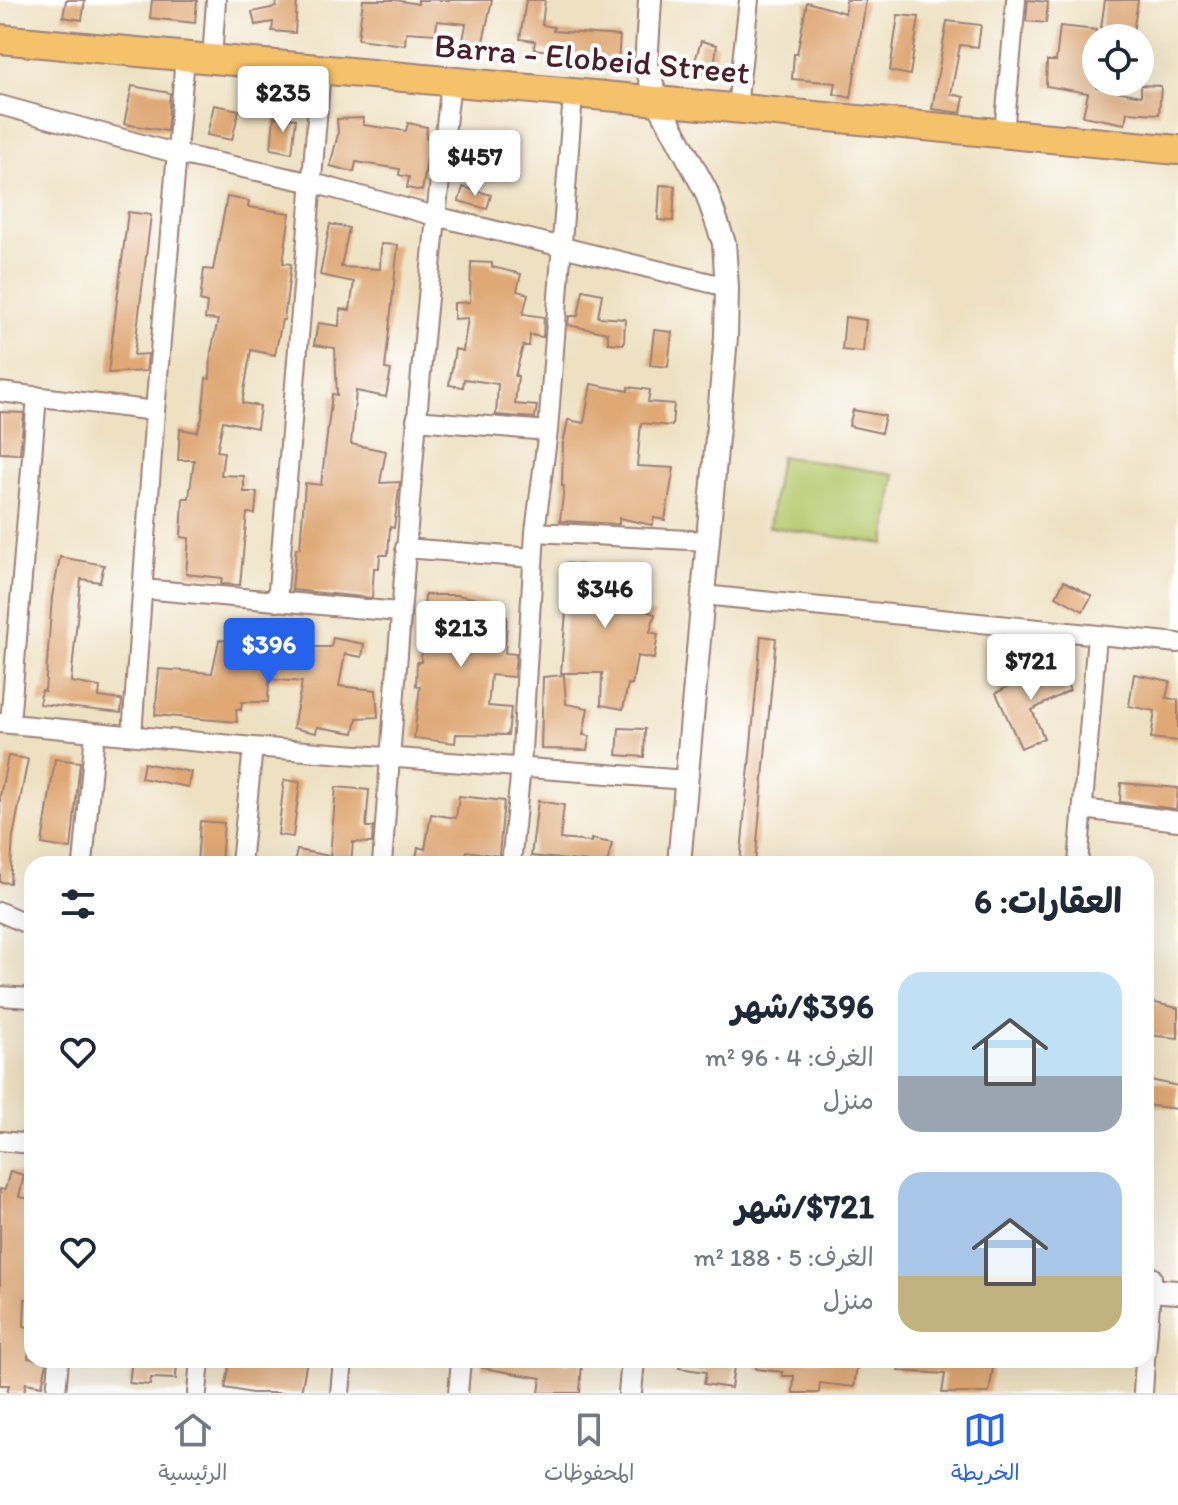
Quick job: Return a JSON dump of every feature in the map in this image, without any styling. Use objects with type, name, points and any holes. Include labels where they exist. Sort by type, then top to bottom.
[{"type":"main road","name":"Barra - Elobeid Street","points":[[0,39],[1178,150]]},
{"type":"street","points":[[132,735],[155,411],[178,154],[198,59],[216,0]]},
{"type":"street","points":[[650,0],[646,66],[658,102],[706,191],[724,243],[727,287],[726,337],[680,856]]},
{"type":"street","points":[[737,107],[749,0]]},
{"type":"street","points":[[1004,133],[1016,0]]},
{"type":"street","points":[[277,602],[321,70]]},
{"type":"street","points":[[383,856],[399,612],[435,216],[451,82]]},
{"type":"street","points":[[512,856],[521,767],[535,532],[548,431],[573,95]]},
{"type":"street","points":[[0,105],[178,154],[313,183],[727,287]]},
{"type":"street","points":[[0,392],[155,411]]},
{"type":"street","points":[[37,396],[5,723],[253,747],[686,780]]},
{"type":"street","points":[[416,420],[548,431]]},
{"type":"street","points":[[535,532],[708,541]]},
{"type":"street","points":[[405,548],[533,558]]},
{"type":"street","points":[[143,589],[399,612]]},
{"type":"street","points":[[703,595],[1178,643]]},
{"type":"street","points":[[1079,856],[1097,635]]},
{"type":"street","points":[[84,856],[95,732]]},
{"type":"street","points":[[242,856],[253,747]]},
{"type":"street","points":[[1083,809],[1178,821]]},
{"type":"street","points":[[0,912],[24,922]]},
{"type":"street","points":[[0,996],[24,998]]},
{"type":"street","points":[[0,1141],[24,1143]]},
{"type":"street","points":[[1154,1282],[1178,1279]]},
{"type":"street","points":[[1154,1285],[1178,1292]]},
{"type":"street","points":[[56,1393],[58,1368]]},
{"type":"street","points":[[197,1393],[199,1368]]},
{"type":"street","points":[[340,1393],[342,1368]]},
{"type":"street","points":[[458,1393],[460,1368]]},
{"type":"street","points":[[630,1393],[632,1368]]},
{"type":"street","points":[[1143,1393],[1145,1368]]},
{"type":"green space","points":[[780,456],[895,474],[885,544],[769,527]]},
{"type":"building","points":[[66,0],[85,0],[82,20],[63,17]]},
{"type":"building","points":[[152,0],[197,0],[195,23],[150,18]]},
{"type":"building","points":[[277,0],[297,0],[295,33],[272,31],[273,22],[255,25],[252,12],[276,7]]},
{"type":"building","points":[[363,0],[418,4],[418,0],[492,0],[481,51],[462,47],[466,24],[437,21],[436,34],[406,32],[405,45],[358,39]]},
{"type":"building","points":[[526,0],[545,0],[542,25],[554,27],[553,31],[620,36],[618,63],[573,59],[574,54],[534,49],[535,41],[520,39]]},
{"type":"building","points":[[846,0],[866,0],[851,98],[834,94],[836,83],[792,79],[794,54],[797,54],[807,2],[845,13]]},
{"type":"building","points":[[1028,0],[1048,2],[1046,23],[1026,21]]},
{"type":"building","points":[[1105,0],[1138,0],[1134,24],[1102,24]]},
{"type":"building","points":[[898,15],[919,17],[910,75],[890,71]]},
{"type":"building","points":[[947,21],[981,25],[978,47],[960,45],[951,94],[964,97],[961,113],[932,109]]},
{"type":"building","points":[[1060,26],[1082,28],[1082,92],[1046,86],[1047,61],[1056,61]]},
{"type":"building","points":[[701,41],[717,45],[713,75],[692,71]]},
{"type":"building","points":[[132,86],[170,93],[167,131],[124,124]]},
{"type":"building","points":[[1154,86],[1161,86],[1159,114],[1127,112],[1125,124],[1083,116],[1087,96],[1154,96]]},
{"type":"building","points":[[214,105],[239,110],[232,140],[207,135]]},
{"type":"building","points":[[274,117],[296,119],[292,153],[271,149]]},
{"type":"building","points":[[363,118],[363,125],[406,131],[408,123],[427,127],[426,138],[431,138],[422,191],[407,188],[409,177],[399,175],[400,169],[356,162],[354,172],[330,166],[338,134],[337,119]]},
{"type":"building","points":[[660,185],[675,186],[673,221],[658,220]]},
{"type":"building","points":[[463,187],[491,195],[487,209],[459,201]]},
{"type":"building","points":[[227,197],[249,201],[248,207],[290,213],[283,263],[291,264],[284,320],[275,355],[251,350],[242,403],[260,406],[257,428],[223,421],[217,451],[224,452],[221,475],[244,476],[244,492],[257,492],[255,514],[247,513],[240,585],[221,584],[222,578],[186,574],[189,538],[181,537],[183,498],[189,498],[194,460],[178,460],[180,429],[197,432],[202,418],[206,378],[210,379],[211,352],[218,320],[205,319],[207,303],[200,301],[204,269],[213,270]]},
{"type":"building","points":[[128,212],[151,215],[134,355],[148,354],[146,371],[108,373]]},
{"type":"building","points":[[330,224],[349,228],[341,267],[380,269],[381,244],[398,245],[385,369],[391,370],[386,397],[356,391],[351,444],[386,451],[380,483],[400,482],[394,528],[390,527],[388,555],[380,555],[379,568],[374,568],[372,598],[292,590],[296,548],[300,548],[305,483],[321,485],[332,394],[337,395],[335,348],[314,345],[318,323],[339,326],[340,309],[350,310],[354,282],[320,275]]},
{"type":"building","points":[[471,262],[492,263],[492,267],[521,274],[517,291],[528,294],[523,314],[544,317],[543,337],[530,335],[529,346],[523,346],[515,376],[518,376],[515,404],[537,406],[535,418],[496,415],[498,384],[464,379],[463,387],[449,385],[455,349],[463,351],[468,318],[454,319],[454,303],[470,302]]},
{"type":"building","points":[[583,290],[602,294],[598,317],[625,319],[624,344],[608,343],[608,333],[568,325],[569,316],[578,316]]},
{"type":"building","points":[[845,317],[866,320],[863,352],[842,350]]},
{"type":"building","points":[[654,330],[672,332],[668,367],[650,365]]},
{"type":"building","points":[[591,384],[628,391],[628,387],[650,390],[648,402],[674,404],[672,426],[641,423],[637,466],[674,468],[665,520],[654,518],[652,525],[619,518],[619,524],[560,521],[564,486],[563,444],[568,420],[584,423]]},
{"type":"building","points":[[853,410],[885,416],[881,433],[849,426]]},
{"type":"building","points":[[0,412],[24,413],[20,454],[0,453]]},
{"type":"building","points":[[60,557],[104,565],[100,582],[81,579],[71,682],[100,687],[99,697],[122,700],[121,713],[39,704],[42,690],[45,691],[52,597]]},
{"type":"building","points":[[565,563],[614,568],[611,584],[638,583],[638,609],[655,614],[650,632],[658,634],[654,659],[637,656],[632,685],[628,684],[623,709],[601,705],[602,673],[561,673],[567,599],[562,599]]},
{"type":"building","points":[[1064,581],[1092,596],[1083,611],[1056,596]]},
{"type":"building","points":[[425,595],[457,595],[489,601],[499,604],[498,616],[507,617],[505,653],[516,654],[514,677],[491,675],[488,706],[511,708],[508,735],[456,734],[455,743],[414,738],[420,686],[416,686],[417,662],[421,662]]},
{"type":"building","points":[[761,636],[776,638],[756,856],[741,856]]},
{"type":"building","points":[[333,638],[364,644],[362,657],[345,654],[339,686],[376,690],[378,717],[357,718],[354,733],[317,727],[316,733],[293,728],[302,682],[269,679],[268,702],[242,702],[241,710],[236,709],[237,722],[155,715],[159,669],[212,673],[219,640],[268,643],[267,653],[308,656],[308,647],[331,647]]},
{"type":"building","points":[[1055,662],[1070,690],[1032,710],[1044,738],[1021,748],[996,693]]},
{"type":"building","points":[[1134,674],[1170,681],[1166,698],[1178,700],[1178,741],[1151,738],[1155,711],[1129,706]]},
{"type":"building","points":[[564,675],[566,704],[588,708],[583,735],[590,736],[587,750],[541,749],[543,677]]},
{"type":"building","points":[[619,728],[645,729],[644,757],[617,755]]},
{"type":"building","points":[[8,756],[28,759],[13,837],[10,883],[0,882],[0,796]]},
{"type":"building","points":[[55,759],[80,762],[71,849],[42,844]]},
{"type":"building","points":[[144,763],[191,772],[188,787],[141,778]]},
{"type":"building","points":[[284,780],[300,782],[293,837],[278,835]]},
{"type":"building","points":[[1121,783],[1178,788],[1176,809],[1120,802]]},
{"type":"building","points":[[336,787],[369,790],[366,827],[373,827],[372,843],[353,842],[352,856],[330,856]]},
{"type":"building","points":[[459,796],[504,801],[499,856],[467,851],[465,856],[416,856],[418,847],[425,849],[431,814],[456,818]]},
{"type":"building","points":[[538,801],[564,805],[560,839],[612,843],[609,856],[531,856]]},
{"type":"building","points":[[200,821],[224,823],[222,856],[198,856]]},
{"type":"building","points":[[297,850],[330,856],[296,856]]},
{"type":"building","points":[[1154,1003],[1178,1008],[1178,1038],[1154,1036]]},
{"type":"building","points":[[1154,1081],[1178,1086],[1178,1109],[1154,1106]]},
{"type":"building","points":[[10,1171],[24,1175],[19,1197],[24,1198],[24,1368],[46,1368],[42,1386],[26,1383],[24,1393],[7,1393],[9,1385],[0,1385],[0,1189],[5,1190]]},
{"type":"building","points":[[131,1368],[177,1368],[176,1379],[151,1378],[150,1385],[129,1383]]},
{"type":"building","points":[[229,1368],[306,1368],[301,1393],[252,1393],[225,1388]]},
{"type":"building","points":[[482,1368],[582,1368],[580,1393],[539,1393],[541,1378]]},
{"type":"building","points":[[679,1368],[734,1368],[731,1388],[704,1384],[706,1372]]},
{"type":"building","points":[[857,1368],[854,1387],[820,1383],[819,1393],[793,1393],[794,1376],[756,1369]]},
{"type":"building","points":[[898,1368],[993,1368],[989,1393],[942,1393],[945,1374],[898,1371]]}]
